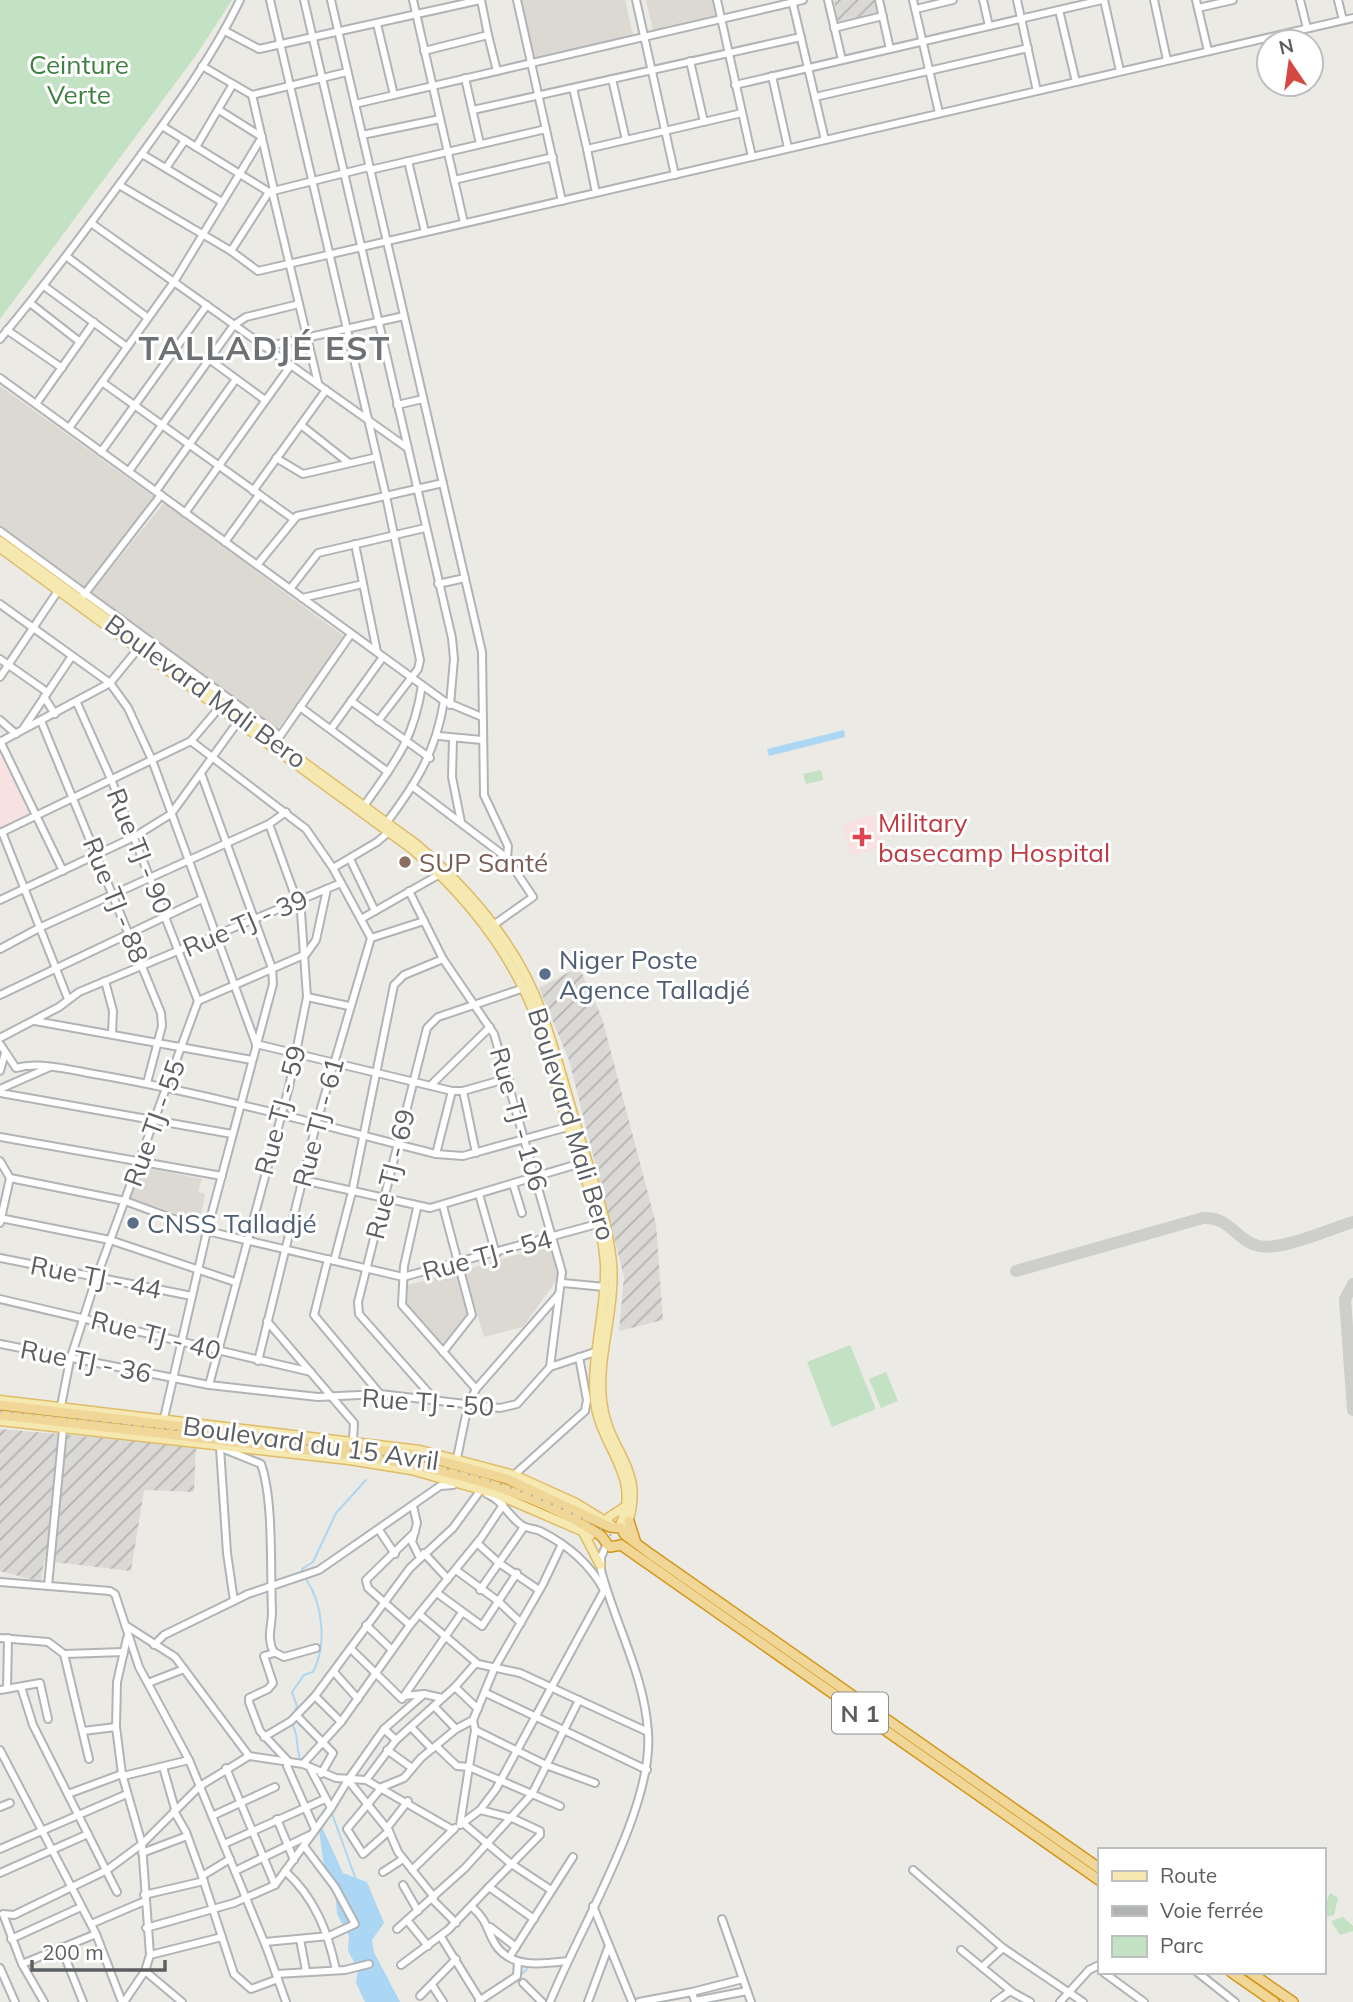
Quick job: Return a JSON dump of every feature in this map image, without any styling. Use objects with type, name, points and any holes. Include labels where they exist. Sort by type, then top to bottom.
[{"type":"highway","name":"Boulevard du 15 Avril","points":[[0,1402],[419,1455],[507,1479],[615,1526],[638,1545],[1098,1867]]},
{"type":"highway","name":"Boulevard du 15 Avril","points":[[0,1415],[330,1452],[423,1466],[520,1496],[578,1522],[606,1542]]},
{"type":"highway","points":[[629,1521],[638,1545]]},
{"type":"highway","points":[[615,1526],[621,1545],[606,1542],[615,1526]]},
{"type":"highway","name":"N 1","points":[[621,1545],[1098,1879]]},
{"type":"highway","points":[[1234,1974],[1274,2002]]},
{"type":"highway","points":[[1253,1974],[1293,2002]]},
{"type":"main road","name":"Boulevard Mali Bero","points":[[0,541],[137,650],[364,806],[440,874],[491,928],[523,988],[538,1024],[610,1250],[612,1294],[594,1388],[597,1413],[620,1465],[628,1504]]},
{"type":"main road","name":"Boulevard Mali Bero","points":[[2,553],[60,588],[83,597],[236,708],[240,719],[446,870],[491,928],[542,1011],[597,1224],[605,1265],[602,1402],[634,1485],[634,1504],[629,1521],[615,1526]]},
{"type":"main road","name":"Boulevard du 15 Avril","points":[[0,1402],[61,1406],[353,1440],[457,1458],[514,1475],[615,1526]]},
{"type":"main road","name":"Boulevard du 15 Avril","points":[[0,1421],[349,1460],[421,1472],[496,1494],[606,1542]]},
{"type":"main road","points":[[615,1526],[628,1504]]},
{"type":"main road","points":[[615,1526],[628,1504]]},
{"type":"main road","points":[[582,1531],[600,1565]]},
{"type":"street","points":[[0,339],[44,286],[162,126],[225,31],[240,0]]},
{"type":"street","points":[[270,0],[395,535],[420,660],[411,677],[378,721]]},
{"type":"street","points":[[304,0],[454,650],[447,703],[439,736],[430,758],[389,827],[350,859],[333,868]]},
{"type":"street","points":[[331,0],[482,652],[485,798],[508,846],[507,858]]},
{"type":"street","points":[[413,0],[464,223]]},
{"type":"street","points":[[225,31],[254,49],[480,0],[497,71]]},
{"type":"street","points":[[517,0],[562,201]]},
{"type":"street","points":[[636,0],[675,175]]},
{"type":"street","points":[[717,0],[752,157]]},
{"type":"street","points":[[754,0],[757,11]]},
{"type":"street","points":[[355,104],[803,0]]},
{"type":"street","points":[[828,0],[842,60]]},
{"type":"street","points":[[879,0],[890,48]]},
{"type":"street","points":[[914,0],[939,113]]},
{"type":"street","points":[[916,9],[953,0]]},
{"type":"street","points":[[983,0],[989,26]]},
{"type":"street","points":[[1017,0],[1037,91]]},
{"type":"street","points":[[735,85],[1103,0],[1121,71]]},
{"type":"street","points":[[1154,0],[1167,61]]},
{"type":"street","points":[[1196,0],[1208,51]]},
{"type":"street","points":[[1198,8],[1233,0]]},
{"type":"street","points":[[1300,0],[1307,28],[1353,18]]},
{"type":"street","points":[[1338,0],[1343,20]]},
{"type":"street","points":[[792,1],[825,140]]},
{"type":"street","points":[[1059,10],[1076,82]]},
{"type":"street","points":[[834,28],[883,16]]},
{"type":"street","points":[[377,24],[394,95]]},
{"type":"street","points":[[424,51],[488,35]]},
{"type":"street","points":[[473,110],[800,37]]},
{"type":"street","points":[[119,185],[231,251],[258,271],[1255,40]]},
{"type":"street","points":[[815,97],[1028,48]]},
{"type":"street","points":[[690,61],[704,122]]},
{"type":"street","points":[[202,66],[252,95],[347,72]]},
{"type":"street","points":[[772,76],[788,148]]},
{"type":"street","points":[[465,78],[480,144]]},
{"type":"street","points":[[612,79],[626,140]]},
{"type":"street","points":[[196,147],[233,84]]},
{"type":"street","points":[[573,88],[596,193]]},
{"type":"street","points":[[252,95],[318,384]]},
{"type":"street","points":[[219,110],[262,137]]},
{"type":"street","points":[[587,149],[742,113]]},
{"type":"street","points":[[362,135],[440,119]]},
{"type":"street","points":[[162,126],[272,191]]},
{"type":"street","points":[[231,251],[272,191],[546,130]]},
{"type":"street","points":[[69,428],[174,282],[262,137]]},
{"type":"street","points":[[166,168],[185,140]]},
{"type":"street","points":[[142,153],[222,202]]},
{"type":"street","points":[[454,180],[552,157]]},
{"type":"street","points":[[408,161],[425,232]]},
{"type":"street","points":[[91,223],[407,447]]},
{"type":"street","points":[[66,256],[148,318]]},
{"type":"street","points":[[44,286],[127,346]]},
{"type":"street","points":[[30,303],[80,342]]},
{"type":"street","points":[[128,471],[234,325],[246,317],[299,304]]},
{"type":"street","points":[[101,452],[207,305]]},
{"type":"street","points":[[265,347],[404,316]]},
{"type":"street","points":[[36,404],[94,322]]},
{"type":"street","points":[[7,330],[62,368]]},
{"type":"street","points":[[209,359],[265,400]]},
{"type":"street","points":[[185,513],[291,365]]},
{"type":"street","points":[[0,378],[447,703],[482,717]]},
{"type":"street","points":[[0,531],[83,597],[236,379]]},
{"type":"street","points":[[102,382],[292,518]]},
{"type":"street","points":[[225,542],[276,458],[326,390]]},
{"type":"street","points":[[397,405],[423,399]]},
{"type":"street","points":[[301,425],[349,463]]},
{"type":"street","points":[[276,458],[303,474],[377,457]]},
{"type":"street","points":[[257,565],[292,518],[443,483]]},
{"type":"street","points":[[290,589],[318,553],[425,527]]},
{"type":"street","points":[[331,729],[380,654],[355,544]]},
{"type":"street","points":[[438,584],[465,578]]},
{"type":"street","points":[[302,598],[363,584]]},
{"type":"street","points":[[0,677],[60,588]]},
{"type":"street","points":[[0,604],[110,684],[128,708],[152,760],[202,899],[236,983],[256,1044]]},
{"type":"street","points":[[236,708],[279,736],[351,634]]},
{"type":"street","points":[[62,871],[0,741],[78,703],[110,684],[137,650]]},
{"type":"street","points":[[19,732],[72,656]]},
{"type":"street","points":[[0,659],[46,694],[55,714]]},
{"type":"street","points":[[364,806],[408,743],[417,718],[422,685]]},
{"type":"street","points":[[351,701],[430,758]]},
{"type":"street","name":"Rue TJ - 90","points":[[78,703],[180,950],[198,1001]]},
{"type":"street","points":[[300,706],[388,772]]},
{"type":"street","points":[[68,999],[1,832],[191,741],[219,708]]},
{"type":"street","points":[[0,900],[134,837],[171,814],[202,776],[240,719]]},
{"type":"street","points":[[0,720],[19,732]]},
{"type":"street","name":"Rue TJ - 88","points":[[41,721],[98,854],[162,1021],[147,1083]]},
{"type":"street","points":[[439,736],[482,740]]},
{"type":"street","points":[[453,738],[452,777],[461,822]]},
{"type":"street","points":[[191,741],[286,811],[306,829],[333,868],[371,938],[424,921]]},
{"type":"street","points":[[164,1418],[207,1231],[273,984],[272,968],[202,776]]},
{"type":"street","points":[[412,786],[507,858],[533,897],[491,928]]},
{"type":"street","points":[[0,949],[113,893],[269,824],[286,811]]},
{"type":"street","name":"Rue TJ - 59","points":[[209,1385],[297,1052],[307,997],[297,900],[269,824]]},
{"type":"street","points":[[350,859],[375,911]]},
{"type":"street","points":[[361,919],[440,874]]},
{"type":"street","name":"Rue TJ - 39","points":[[0,1038],[105,981],[341,883]]},
{"type":"street","points":[[198,1001],[304,956],[316,940],[327,889]]},
{"type":"street","name":"Rue TJ - 106","points":[[409,891],[443,959],[490,1027],[509,1078],[553,1237],[563,1283],[561,1292]]},
{"type":"street","points":[[0,995],[202,899]]},
{"type":"street","name":"Rue TJ - 61","points":[[258,1361],[316,1125],[371,938]]},
{"type":"street","points":[[380,1395],[314,1315],[352,1192],[374,1071],[396,981],[443,959]]},
{"type":"street","points":[[105,981],[113,1011],[112,1034]]},
{"type":"street","name":"Rue TJ - 69","points":[[433,1399],[359,1314],[357,1306],[429,1023],[438,1017],[523,988]]},
{"type":"street","points":[[307,997],[349,1006]]},
{"type":"street","name":"Rue TJ - 55","points":[[61,1406],[70,1360],[83,1317],[198,1001]]},
{"type":"street","points":[[35,1021],[251,1060]]},
{"type":"street","points":[[431,1085],[490,1027]]},
{"type":"street","points":[[0,1044],[16,1068],[28,1065],[50,1067],[147,1083],[454,1157],[572,1126]]},
{"type":"street","points":[[256,1044],[334,1060],[452,1091],[463,1091],[509,1078]]},
{"type":"street","points":[[0,1071],[5,1053]]},
{"type":"street","points":[[0,1091],[50,1067]]},
{"type":"street","points":[[0,1091],[232,1134]]},
{"type":"street","points":[[436,1154],[452,1091]]},
{"type":"street","points":[[463,1091],[477,1153]]},
{"type":"street","points":[[0,1137],[222,1176]]},
{"type":"street","points":[[0,1161],[10,1178],[0,1220],[110,1240],[235,1282]]},
{"type":"street","points":[[303,1180],[417,1208],[443,1206],[581,1163]]},
{"type":"street","name":"Rue TJ - 54","points":[[10,1178],[125,1201],[207,1231],[403,1277],[458,1265],[597,1224]]},
{"type":"street","points":[[513,1184],[522,1213]]},
{"type":"street","points":[[479,1195],[496,1254]]},
{"type":"street","points":[[443,1206],[472,1314],[443,1353]]},
{"type":"street","points":[[417,1208],[403,1277],[402,1305],[476,1389]]},
{"type":"street","name":"Rue TJ - 44","points":[[0,1258],[192,1296]]},
{"type":"street","points":[[563,1283],[605,1287]]},
{"type":"street","points":[[561,1292],[550,1367],[602,1349]]},
{"type":"street","points":[[457,1458],[468,1405],[476,1389],[561,1292]]},
{"type":"street","name":"Rue TJ - 40","points":[[0,1299],[311,1373]]},
{"type":"street","points":[[267,1321],[354,1423],[353,1440]]},
{"type":"street","name":"Rue TJ - 36","points":[[0,1344],[70,1360],[173,1378]]},
{"type":"street","points":[[514,1475],[585,1411],[587,1401],[579,1357]]},
{"type":"street","name":"Rue TJ - 50","points":[[173,1378],[209,1385],[334,1398],[380,1395],[500,1408],[517,1404],[550,1367]]},
{"type":"street","points":[[48,1586],[63,1429]]},
{"type":"street","points":[[206,1443],[252,1458],[262,1466],[270,1521],[272,1614],[268,1631],[274,1652],[284,1657],[316,1648]]},
{"type":"street","points":[[220,1448],[227,1553],[234,1601]]},
{"type":"street","points":[[154,1645],[164,1635],[214,1614],[234,1601],[318,1570],[443,1485],[480,1491],[503,1505],[524,1527],[537,1530],[562,1544],[593,1572],[605,1588]]},
{"type":"street","points":[[264,1737],[297,1716],[315,1696],[384,1601],[422,1555],[453,1528],[480,1491]]},
{"type":"street","points":[[306,1766],[410,1625],[477,1543],[503,1505]]},
{"type":"street","points":[[413,1506],[415,1532],[412,1545],[448,1579]]},
{"type":"street","points":[[480,1590],[524,1527]]},
{"type":"street","points":[[379,1530],[395,1554]]},
{"type":"street","points":[[410,1625],[368,1588],[366,1580],[415,1532]]},
{"type":"street","points":[[550,2002],[629,1823],[647,1770],[648,1732],[638,1683],[605,1588],[600,1565],[606,1542]]},
{"type":"street","points":[[477,1543],[499,1563],[540,1590]]},
{"type":"street","points":[[461,1824],[475,1730],[473,1720],[494,1669],[540,1590],[562,1544]]},
{"type":"street","points":[[456,1570],[498,1601],[521,1623]]},
{"type":"street","points":[[436,1593],[461,1614],[482,1626],[517,1573]]},
{"type":"street","points":[[0,1582],[113,1592],[127,1637],[200,1786],[265,1942],[286,2002]]},
{"type":"street","points":[[412,1870],[453,1830],[480,1810],[500,1782],[605,1588]]},
{"type":"street","points":[[419,1614],[476,1663],[520,1673],[648,1732]]},
{"type":"street","points":[[404,1696],[461,1614]]},
{"type":"street","points":[[125,1625],[154,1645],[168,1651],[249,1756]]},
{"type":"street","points":[[366,1625],[391,1650]]},
{"type":"street","points":[[123,2002],[145,1971],[150,1955],[142,1844],[127,1794],[116,1727],[116,1697],[127,1637]]},
{"type":"street","points":[[48,1719],[40,1683],[3,1690],[4,1638],[48,1642],[64,1654],[89,1759]]},
{"type":"street","points":[[351,1649],[400,1698],[424,1694],[442,1698]]},
{"type":"street","points":[[64,1654],[124,1651]]},
{"type":"street","points":[[274,1652],[264,1656],[272,1685],[249,1699],[264,1737],[288,1760],[313,1832]]},
{"type":"street","points":[[366,1780],[387,1749],[455,1687],[476,1663]]},
{"type":"street","points":[[148,1683],[184,1669]]},
{"type":"street","points":[[334,1672],[358,1699]]},
{"type":"street","points":[[21,1687],[33,1725],[117,1892]]},
{"type":"street","points":[[455,1687],[478,1709]]},
{"type":"street","points":[[485,1693],[647,1770]]},
{"type":"street","points":[[146,1928],[246,1898],[275,1885],[384,1728],[424,1694]]},
{"type":"street","points":[[315,1696],[341,1722]]},
{"type":"street","points":[[397,1928],[433,1898],[532,1794],[579,1700]]},
{"type":"street","points":[[434,1706],[456,1728]]},
{"type":"street","points":[[297,1716],[333,1754],[321,1774]]},
{"type":"street","points":[[408,1801],[388,1829],[365,1853],[360,1852],[347,1828],[382,1787],[404,1778],[456,1728],[473,1720]]},
{"type":"street","points":[[83,1731],[116,1727]]},
{"type":"street","points":[[411,1727],[455,1764],[560,1806]]},
{"type":"street","points":[[384,1728],[396,1740]]},
{"type":"street","points":[[475,1730],[546,1765],[596,1783]]},
{"type":"street","points":[[387,1749],[412,1768]]},
{"type":"street","points":[[0,1750],[96,1934],[123,2002]]},
{"type":"street","points":[[2,1914],[13,1914],[72,1889],[107,1870],[142,1844],[200,1786],[249,1756],[288,1760],[321,1774],[348,1780],[366,1780],[408,1801],[453,1830]]},
{"type":"street","points":[[68,1794],[123,1775],[189,1760]]},
{"type":"street","points":[[306,1766],[331,1808]]},
{"type":"street","points":[[163,1767],[174,1810],[203,1878],[234,1974],[251,1989],[277,1976],[306,1970],[335,1970],[369,1964]]},
{"type":"street","points":[[226,1768],[261,1858],[275,1885]]},
{"type":"street","points":[[348,1780],[388,1829],[403,1859],[456,1923]]},
{"type":"street","points":[[212,1816],[275,1787]]},
{"type":"street","points":[[0,1849],[127,1794]]},
{"type":"street","points":[[224,1844],[325,1799]]},
{"type":"street","points":[[0,1807],[10,1802]]},
{"type":"street","points":[[401,1965],[456,1923],[540,1833],[512,1818],[480,1810]]},
{"type":"street","points":[[277,1819],[294,1860]]},
{"type":"street","points":[[461,1824],[510,1863],[551,1890]]},
{"type":"street","points":[[235,1871],[313,1832]]},
{"type":"street","points":[[0,1873],[88,1834]]},
{"type":"street","points":[[142,1853],[187,1836]]},
{"type":"street","points":[[265,1942],[329,1936],[349,1930],[355,1922],[335,1887],[304,1846]]},
{"type":"street","points":[[510,1956],[573,1857]]},
{"type":"street","points":[[91,1924],[144,1898],[203,1878],[230,1859]]},
{"type":"street","points":[[383,1872],[403,1859]]},
{"type":"street","points":[[913,1870],[1003,1948],[1083,2002]]},
{"type":"street","points":[[285,1871],[302,1890],[329,1936],[335,1970]]},
{"type":"street","points":[[403,1885],[418,1911]]},
{"type":"street","points":[[489,1887],[534,1919]]},
{"type":"street","points":[[0,1906],[22,1964],[44,2002]]},
{"type":"street","points":[[593,1906],[632,2002]]},
{"type":"street","points":[[11,1939],[82,1907]]},
{"type":"street","points":[[472,1907],[490,1927],[516,1947]]},
{"type":"street","points":[[722,1919],[751,2002]]},
{"type":"street","points":[[407,1920],[428,1946]]},
{"type":"street","points":[[490,1927],[495,1945],[518,1962],[541,1964],[567,1961]]},
{"type":"street","points":[[22,1964],[96,1934]]},
{"type":"street","points":[[150,1955],[222,1937]]},
{"type":"street","points":[[441,1937],[479,2001],[517,1976],[518,1962]]},
{"type":"street","points":[[300,1939],[306,1970]]},
{"type":"street","points":[[61,1947],[83,2002]]},
{"type":"street","points":[[588,2002],[609,1947]]},
{"type":"street","points":[[982,1967],[1003,1948]]},
{"type":"street","points":[[961,1950],[1030,2002]]},
{"type":"street","points":[[420,1996],[456,1959]]},
{"type":"street","points":[[0,1968],[15,2002]]},
{"type":"street","points":[[1060,2002],[1098,1969]]},
{"type":"street","points":[[145,1971],[182,2002]]},
{"type":"street","points":[[1107,1974],[1144,2002]]},
{"type":"street","points":[[1200,1974],[1235,2002]]},
{"type":"street","points":[[639,2002],[667,1999],[743,1979]]},
{"type":"street","points":[[523,1983],[542,2002]]},
{"type":"street","points":[[432,1985],[443,2002]]},
{"type":"street","points":[[692,1992],[695,2002],[747,1991]]},
{"type":"street","points":[[995,2002],[1012,1991]]},
{"type":"street","points":[[128,1994],[133,2002]]},
{"type":"shaded area","points":[[520,0],[625,0],[633,35],[533,57]]},
{"type":"shaded area","points":[[646,0],[713,0],[716,15],[653,30]]},
{"type":"shaded area","points":[[834,0],[875,0],[879,14],[838,24]]},
{"type":"shaded area","points":[[0,386],[154,497],[84,591],[0,527]]},
{"type":"shaded area","points":[[164,503],[345,637],[278,729],[91,593]]},
{"type":"shaded area","points":[[0,747],[34,813],[0,830]]},
{"type":"shaded area","name":"Military basecamp Hospital","points":[[875,814],[883,847],[856,855],[850,853],[842,824]]},
{"type":"shaded area","points":[[579,967],[602,1018],[656,1224],[663,1320],[619,1331],[624,1277],[569,1060],[539,988]]},
{"type":"shaded area","points":[[142,1167],[202,1179],[198,1192],[205,1194],[200,1221],[130,1198]]},
{"type":"shaded area","points":[[551,1245],[560,1275],[523,1327],[484,1337],[464,1270]]},
{"type":"shaded area","points":[[456,1272],[469,1317],[442,1348],[404,1307],[408,1285]]},
{"type":"shaded area","points":[[0,1429],[196,1446],[194,1492],[144,1490],[131,1571],[44,1561],[41,1582],[0,1571]]},
{"type":"green space","name":"Ceinture Verte","points":[[0,0],[232,0],[197,54],[0,319]]},
{"type":"green space","points":[[821,770],[823,780],[806,784],[803,774]]},
{"type":"green space","points":[[850,1345],[876,1409],[832,1427],[807,1362]]},
{"type":"green space","points":[[886,1372],[898,1401],[881,1408],[869,1379]]},
{"type":"green space","points":[[1330,1893],[1338,1898],[1334,1915],[1326,1917],[1325,1904]]},
{"type":"green space","points":[[1343,1917],[1353,1926],[1353,1931],[1340,1935],[1331,1921]]},
{"type":"water","points":[[844,730],[845,737],[769,756],[767,749]]},
{"type":"water","points":[[317,1816],[343,1873],[367,1882],[384,1923],[372,1940],[374,1952],[400,2002],[365,2002],[356,1983],[358,1969],[348,1951],[349,1936],[337,1914],[335,1889],[324,1866]]},
{"type":"waterway","points":[[303,1574],[302,1569],[313,1562],[336,1513],[366,1480]]},
{"type":"waterway","points":[[294,1715],[297,1706],[292,1692],[304,1675],[313,1672],[320,1650],[319,1612],[306,1579]]},
{"type":"waterway","points":[[292,1724],[301,1761]]},
{"type":"waterway","points":[[304,1766],[311,1776]]},
{"type":"waterway","points":[[331,1811],[355,1877]]},
{"type":"waterway","points":[[518,1978],[527,1969]]},
{"type":"taxiway","points":[[1016,1271],[1203,1218],[1220,1221],[1251,1243],[1268,1247],[1353,1222]]},
{"type":"taxiway","points":[[1353,1284],[1345,1299],[1353,1410]]},
{"type":"railway","points":[[0,1411],[337,1449],[432,1465],[479,1477],[524,1493],[570,1512],[614,1537]]},
{"type":"place","name":"Military basecamp Hospital","points":[[862,837]]},
{"type":"place","name":"SUP Santé","points":[[405,862]]},
{"type":"place","name":"Niger Poste Agence Talladjé","points":[[545,974]]},
{"type":"place","name":"CNSS Talladjé","points":[[133,1223]]},
{"type":"district","name":"TALLADJÉ EST","points":[[265,347]]}]
